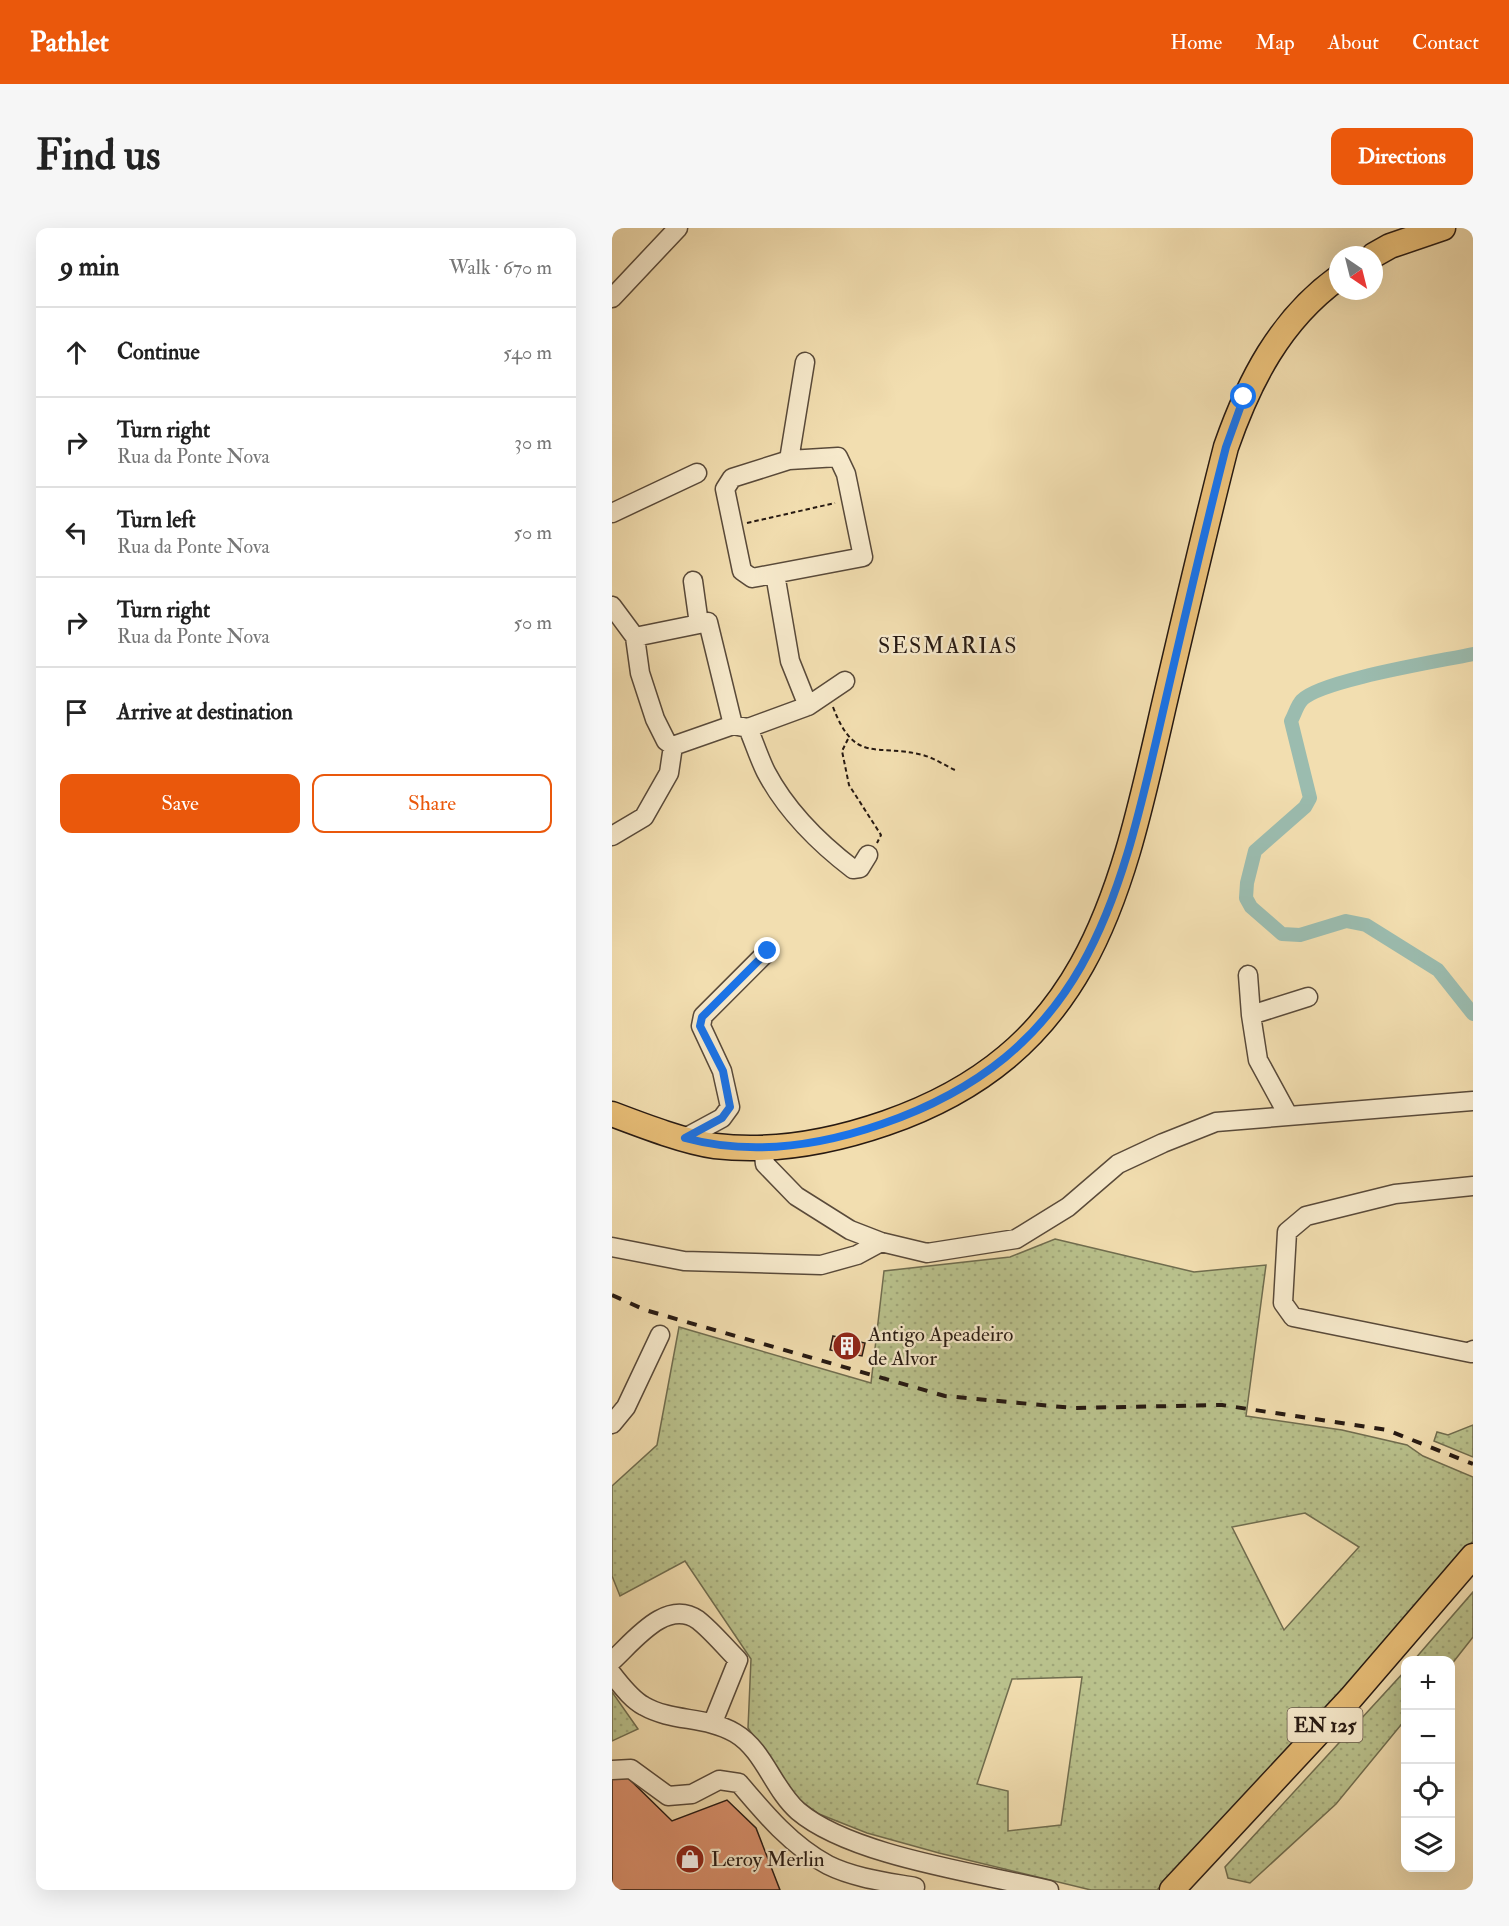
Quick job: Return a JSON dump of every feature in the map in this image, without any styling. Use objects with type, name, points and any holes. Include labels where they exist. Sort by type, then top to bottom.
[{"type":"main road","points":[[1383,250],[1443,228]]},
{"type":"main road","points":[[612,1114],[714,1146],[801,1145],[848,1136],[946,1098],[1020,1046],[1048,1014],[1072,982],[1102,927],[1135,831],[1226,447],[1244,397],[1260,366],[1282,333],[1304,307],[1329,286]]},
{"type":"main road","name":"EN 125","points":[[1172,1890],[1350,1699],[1473,1556]]},
{"type":"main road","name":"EN 125","points":[[1186,1890],[1406,1653],[1473,1572]]},
{"type":"street","points":[[612,298],[678,228]]},
{"type":"street","points":[[789,460],[805,362]]},
{"type":"street","points":[[838,458],[846,474],[852,499],[863,557],[752,578],[742,571],[725,489],[732,478],[789,460],[838,458]]},
{"type":"street","points":[[612,513],[697,472]]},
{"type":"street","points":[[775,574],[790,661],[808,706]]},
{"type":"street","points":[[693,581],[741,727],[766,772],[823,846],[856,869],[868,855]]},
{"type":"street","points":[[612,606],[635,637],[640,673],[655,718],[666,741],[673,746]]},
{"type":"street","points":[[635,637],[708,622]]},
{"type":"street","points":[[673,746],[808,706],[845,681]]},
{"type":"street","points":[[612,837],[644,818],[669,773],[673,746]]},
{"type":"street","points":[[685,1138],[722,1118],[730,1107],[723,1071],[700,1026],[702,1017],[768,951]]},
{"type":"street","points":[[1248,975],[1258,1060],[1288,1115]]},
{"type":"street","points":[[1251,1015],[1308,997]]},
{"type":"street","points":[[763,1147],[765,1164],[796,1196],[850,1230],[881,1242],[927,1253],[1016,1239],[1068,1207],[1118,1164],[1216,1122],[1288,1115],[1469,1104]]},
{"type":"street","points":[[1473,1186],[1395,1194],[1306,1216],[1287,1232],[1283,1303],[1293,1317],[1471,1353],[1473,1350]]},
{"type":"street","points":[[612,1247],[684,1261],[821,1265],[857,1256],[881,1242]]},
{"type":"street","points":[[612,1424],[626,1407],[660,1335]]},
{"type":"street","points":[[612,1661],[665,1615],[679,1613],[696,1619],[738,1660],[713,1722]]},
{"type":"street","points":[[612,1674],[643,1706],[666,1715],[713,1722],[738,1734],[755,1751],[797,1810],[825,1828],[890,1853],[1049,1890]]},
{"type":"street","points":[[612,1770],[631,1769],[668,1796],[692,1794],[719,1779],[739,1783],[784,1833],[829,1865],[872,1879],[914,1889],[922,1861]]},
{"type":"path","points":[[733,526],[852,499]]},
{"type":"path","points":[[827,693],[848,739],[862,747],[924,755],[957,771]]},
{"type":"path","points":[[848,739],[842,751],[849,785],[881,835],[881,839],[868,855]]},
{"type":"green space","points":[[1055,1239],[1194,1272],[1266,1265],[1246,1416],[1342,1430],[1407,1445],[1423,1456],[1473,1477],[1473,1541],[1401,1630],[1157,1890],[1091,1890],[867,1833],[819,1814],[798,1799],[748,1728],[751,1659],[685,1561],[620,1596],[612,1576],[612,1486],[657,1445],[679,1327],[871,1383],[884,1271],[1010,1257]],"holes":[[[1305,1513],[1359,1547],[1284,1630],[1232,1527]],[[1082,1677],[1061,1825],[1008,1831],[1008,1791],[977,1784],[1012,1679]]]},
{"type":"green space","points":[[1473,1425],[1473,1457],[1434,1441],[1437,1432],[1448,1435]]},
{"type":"green space","points":[[1473,1592],[1473,1637],[1455,1660],[1455,1656],[1417,1656]]},
{"type":"green space","points":[[1401,1675],[1401,1725],[1336,1804],[1250,1883],[1228,1878],[1225,1867]]},
{"type":"green space","points":[[612,1692],[638,1729],[612,1741]]},
{"type":"building","name":"Antigo Apeadeiro de Alvor","points":[[833,1336],[865,1343],[862,1356],[830,1350]]},
{"type":"building","name":"Leroy Merlin","points":[[622,1772],[672,1821],[727,1800],[756,1828],[780,1890],[612,1890],[612,1776]]},
{"type":"waterway","points":[[1473,654],[1410,666],[1332,685],[1302,700],[1291,721],[1310,798],[1305,807],[1255,851],[1247,883],[1246,898],[1251,907],[1282,934],[1300,935],[1346,921],[1366,925],[1438,970],[1473,1014]]},
{"type":"railway","points":[[612,1295],[645,1310],[945,1396],[1073,1408],[1222,1405],[1387,1430],[1473,1464]]},
{"type":"place","name":"Antigo Apeadeiro de Alvor","points":[[847,1346]]},
{"type":"place","name":"Leroy Merlin","points":[[690,1859]]},
{"type":"district","name":"SESMARIAS","points":[[948,645]]},
{"type":"route","points":[[768,951],[702,1017],[700,1026],[723,1071],[730,1107],[729,1112],[722,1118],[685,1138],[714,1146],[758,1148],[801,1145],[848,1136],[946,1098],[1020,1046],[1048,1014],[1072,982],[1098,937],[1114,899],[1135,831],[1193,577],[1226,447],[1244,397]]}]
